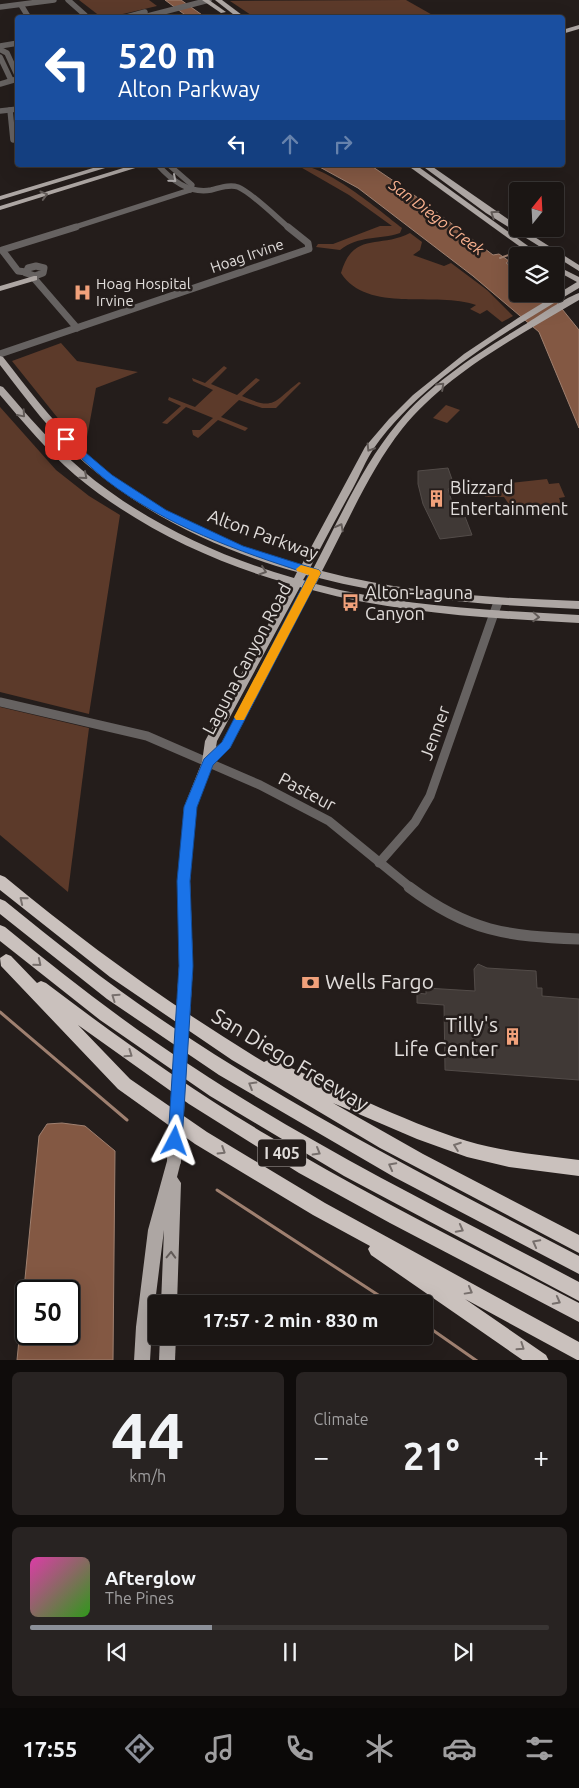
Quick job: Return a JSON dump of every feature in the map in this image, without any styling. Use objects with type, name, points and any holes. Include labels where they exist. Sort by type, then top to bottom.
[{"type":"highway","name":"San Diego Freeway","points":[[0,881],[131,984],[225,1047],[332,1112],[579,1244]]},
{"type":"highway","points":[[0,904],[112,995],[207,1058],[325,1130],[579,1265]]},
{"type":"highway","points":[[0,932],[98,1011],[214,1090],[341,1166],[579,1292]]},
{"type":"highway","points":[[3,958],[124,1084],[201,1138],[319,1209],[579,1352]]},
{"type":"highway","name":"I 405","points":[[3,958],[127,1053],[218,1114],[359,1197],[579,1313]]},
{"type":"highway","points":[[225,1047],[419,1132],[496,1157],[579,1167]]},
{"type":"highway","points":[[319,1209],[540,1360]]},
{"type":"main road","points":[[207,0],[226,15]]},
{"type":"main road","points":[[218,0],[239,15]]},
{"type":"main road","points":[[565,24],[579,20]]},
{"type":"main road","points":[[565,31],[579,27]]},
{"type":"main road","points":[[0,198],[103,167]]},
{"type":"main road","points":[[0,208],[134,167]]},
{"type":"main road","points":[[414,167],[525,247]]},
{"type":"main road","points":[[428,167],[489,212],[579,269]]},
{"type":"main road","points":[[564,273],[579,282]]},
{"type":"main road","points":[[0,289],[33,277]]},
{"type":"main road","name":"Laguna Canyon Road","points":[[169,1295],[174,1161],[186,966],[184,881],[189,817],[194,793],[208,762],[212,741],[370,447],[396,416],[456,361],[557,298],[579,282]]},
{"type":"main road","name":"Laguna Canyon Road","points":[[208,762],[226,745],[308,585],[381,452],[405,420],[447,380],[483,354],[526,330],[579,296]]},
{"type":"main road","name":"Alton Parkway","points":[[0,358],[71,444],[125,489],[163,513],[206,534],[257,555],[315,573],[400,591],[498,602],[579,605]]},
{"type":"main road","name":"Alton Parkway","points":[[0,389],[36,430],[91,482],[128,508],[205,549],[296,582],[404,606],[579,619]]},
{"type":"main road","name":"Laguna Canyon Road","points":[[142,1360],[156,1230],[174,1161]]},
{"type":"main road","points":[[167,1360],[168,1345]]},
{"type":"street","points":[[0,7],[54,0]]},
{"type":"street","points":[[68,0],[82,15]]},
{"type":"street","points":[[149,15],[193,1],[207,0]]},
{"type":"street","points":[[20,5],[27,15]]},
{"type":"street","points":[[137,15],[170,8]]},
{"type":"street","points":[[0,49],[15,44]]},
{"type":"street","points":[[0,49],[15,47]]},
{"type":"street","points":[[0,49],[7,52],[13,66],[15,78]]},
{"type":"street","points":[[0,58],[15,78]]},
{"type":"street","points":[[5,67],[13,66]]},
{"type":"street","points":[[0,84],[15,78]]},
{"type":"street","points":[[0,111],[15,109]]},
{"type":"street","points":[[10,110],[14,136]]},
{"type":"street","points":[[160,167],[182,187],[190,190]]},
{"type":"street","points":[[171,167],[192,185],[190,190]]},
{"type":"street","name":"Hoag Irvine","points":[[0,354],[306,250],[309,247],[308,243],[240,188],[230,186],[208,191],[190,190]]},
{"type":"street","points":[[77,328],[33,277],[26,272],[18,271],[2,250],[190,190]]},
{"type":"street","points":[[26,272],[33,266],[44,268],[43,273],[33,277]]},
{"type":"street","points":[[54,318],[65,314]]},
{"type":"street","name":"Jenner","points":[[379,863],[415,822],[430,796],[498,602]]},
{"type":"street","name":"Pasteur","points":[[0,702],[147,736],[171,744],[317,814],[354,839],[379,863],[432,904],[468,923],[512,935],[579,939]]},
{"type":"shaded area","points":[[79,0],[149,0],[157,6],[119,15],[98,15]]},
{"type":"shaded area","points":[[406,0],[432,15],[251,15],[230,1]]},
{"type":"shaded area","points":[[300,167],[309,167],[337,180],[402,228],[400,233],[354,242],[340,250],[316,247],[318,244],[333,244],[380,226],[392,226],[349,195]]},
{"type":"shaded area","points":[[410,233],[422,242],[420,250],[413,255],[444,266],[451,263],[487,290],[513,316],[502,322],[487,310],[480,314],[470,309],[476,305],[460,301],[404,299],[368,293],[353,286],[341,273],[352,251],[360,246],[399,238]]},
{"type":"shaded area","points":[[61,343],[77,361],[138,372],[96,388],[87,437],[77,442],[12,361]]},
{"type":"shaded area","points":[[224,366],[227,368],[211,384],[237,395],[256,378],[260,380],[242,396],[261,403],[273,402],[299,382],[301,383],[276,408],[262,408],[239,400],[221,417],[248,428],[245,431],[218,420],[198,438],[193,435],[192,430],[200,430],[213,418],[186,407],[167,424],[162,423],[181,406],[168,400],[169,397],[195,407],[213,390],[193,381],[192,378],[205,383]]},
{"type":"shaded area","points":[[446,405],[460,410],[447,423],[433,418]]},
{"type":"shaded area","points":[[0,407],[56,470],[89,496],[120,515],[89,714],[0,692]]},
{"type":"shaded area","points":[[547,479],[549,484],[559,483],[565,497],[559,498],[561,504],[532,507],[524,504],[510,506],[504,497],[485,497],[481,486]]},
{"type":"shaded area","points":[[0,707],[89,728],[68,892],[0,835]]},
{"type":"water","points":[[165,0],[181,0],[202,15],[185,15]]},
{"type":"water","name":"San Diego Creek","points":[[320,167],[373,167],[410,192],[493,255],[499,254],[509,261],[506,263],[509,265],[509,302],[556,302],[579,330],[579,428],[539,332],[473,276],[358,188]]},
{"type":"water","points":[[62,1123],[85,1126],[115,1151],[113,1360],[17,1360],[18,1345],[80,1345],[80,1280],[25,1280],[39,1136],[47,1124]]},
{"type":"building","name":"Blizzard Entertainment","points":[[448,468],[455,488],[448,489],[456,515],[464,514],[472,535],[440,539],[423,504],[418,484],[418,471]]},
{"type":"building","name":"Tilly's Life Center","points":[[478,964],[487,968],[536,971],[537,988],[542,988],[542,996],[579,999],[579,1080],[445,1070],[444,1005],[417,1003],[417,993],[426,994],[426,988],[475,991],[474,969]]},
{"type":"waterway","points":[[500,258],[509,255]]},
{"type":"waterway","points":[[0,1012],[127,1120]]},
{"type":"waterway","points":[[217,1190],[378,1295]]},
{"type":"waterway","points":[[433,1330],[476,1360]]},
{"type":"slow traffic","points":[[240,717],[315,573],[301,569]]},
{"type":"place","name":"Hoag Hospital Irvine","points":[[82,293]]},
{"type":"place","name":"Blizzard Entertainment","points":[[436,498]]},
{"type":"place","name":"Alton-Laguna Canyon","points":[[351,603]]},
{"type":"place","name":"Wells Fargo","points":[[311,982]]},
{"type":"place","name":"Tilly's Life Center","points":[[512,1037]]},
{"type":"route","points":[[66,439],[109,477],[163,513],[223,542],[315,573],[226,745],[208,762],[190,807],[184,881],[186,966],[175,1141]]}]
